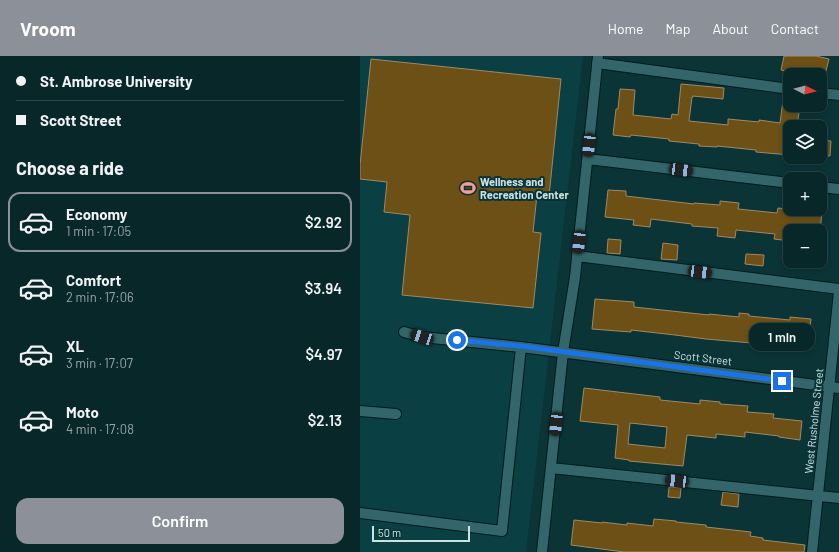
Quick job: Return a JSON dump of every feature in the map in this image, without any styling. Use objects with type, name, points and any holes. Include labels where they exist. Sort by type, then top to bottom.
[{"type":"street","points":[[542,552],[563,352],[575,277],[598,60],[783,88]]},
{"type":"street","points":[[827,94],[839,95]]},
{"type":"street","points":[[588,159],[783,182]]},
{"type":"street","points":[[827,188],[839,189]]},
{"type":"street","points":[[577,256],[839,291]]},
{"type":"street","name":"West Rusholme Street","points":[[812,552],[818,496],[834,387],[839,291]]},
{"type":"street","name":"Scott Street","points":[[404,332],[422,337],[521,346],[834,387]]},
{"type":"street","points":[[360,513],[502,531],[521,346]]},
{"type":"street","points":[[360,411],[396,414]]},
{"type":"street","points":[[551,468],[839,498]]},
{"type":"shaded area","points":[[360,56],[583,56],[526,552],[360,552]]},
{"type":"building","points":[[784,56],[816,56],[829,59],[827,68],[783,68],[783,70],[781,70]]},
{"type":"building","name":"Wellness and Recreation Center","points":[[371,59],[561,79],[549,196],[537,195],[533,232],[541,233],[533,308],[402,295],[410,215],[384,212],[387,182],[360,179],[360,165]]},
{"type":"building","points":[[681,84],[724,88],[723,99],[693,96],[689,121],[728,125],[728,119],[759,122],[759,120],[780,123],[783,100],[783,112],[799,112],[798,120],[783,120],[783,154],[717,146],[699,146],[699,144],[669,141],[669,139],[631,135],[630,137],[613,135],[620,89],[635,90],[633,115],[671,119],[672,114],[678,115]]},
{"type":"building","points":[[827,141],[831,141],[830,156],[827,156]]},
{"type":"building","points":[[608,190],[626,191],[626,196],[694,204],[720,205],[720,201],[739,203],[738,209],[777,213],[778,208],[783,209],[783,216],[822,216],[821,224],[783,224],[783,240],[774,239],[775,234],[736,230],[735,238],[717,236],[718,228],[692,226],[692,224],[651,219],[650,227],[633,225],[634,220],[605,217]]},
{"type":"building","points":[[608,239],[621,240],[620,254],[607,253]]},
{"type":"building","points":[[663,243],[678,245],[677,260],[661,259]]},
{"type":"building","points":[[746,254],[764,255],[763,266],[745,264]]},
{"type":"building","points":[[595,299],[634,302],[634,307],[709,315],[739,317],[739,313],[749,314],[749,316],[790,320],[790,317],[811,319],[808,346],[782,343],[782,348],[763,346],[763,344],[631,330],[631,332],[592,329]]},
{"type":"building","points":[[584,388],[660,397],[660,400],[700,404],[700,400],[720,402],[720,404],[748,406],[747,412],[774,414],[773,418],[802,421],[800,440],[745,432],[745,437],[716,434],[716,438],[687,435],[683,466],[629,461],[615,458],[618,425],[580,421]],"holes":[[[630,423],[667,427],[665,448],[628,444]]]},
{"type":"building","points":[[669,487],[681,488],[680,498],[668,497]]},
{"type":"building","points":[[723,492],[739,494],[738,507],[721,505]]},
{"type":"building","points":[[654,519],[751,532],[750,536],[763,538],[763,540],[805,545],[804,552],[624,552],[571,545],[574,520],[653,526]]},
{"type":"place","name":"Wellness and Recreation Center","points":[[468,188]]},
{"type":"route","points":[[457,340],[521,346],[782,381]]}]
